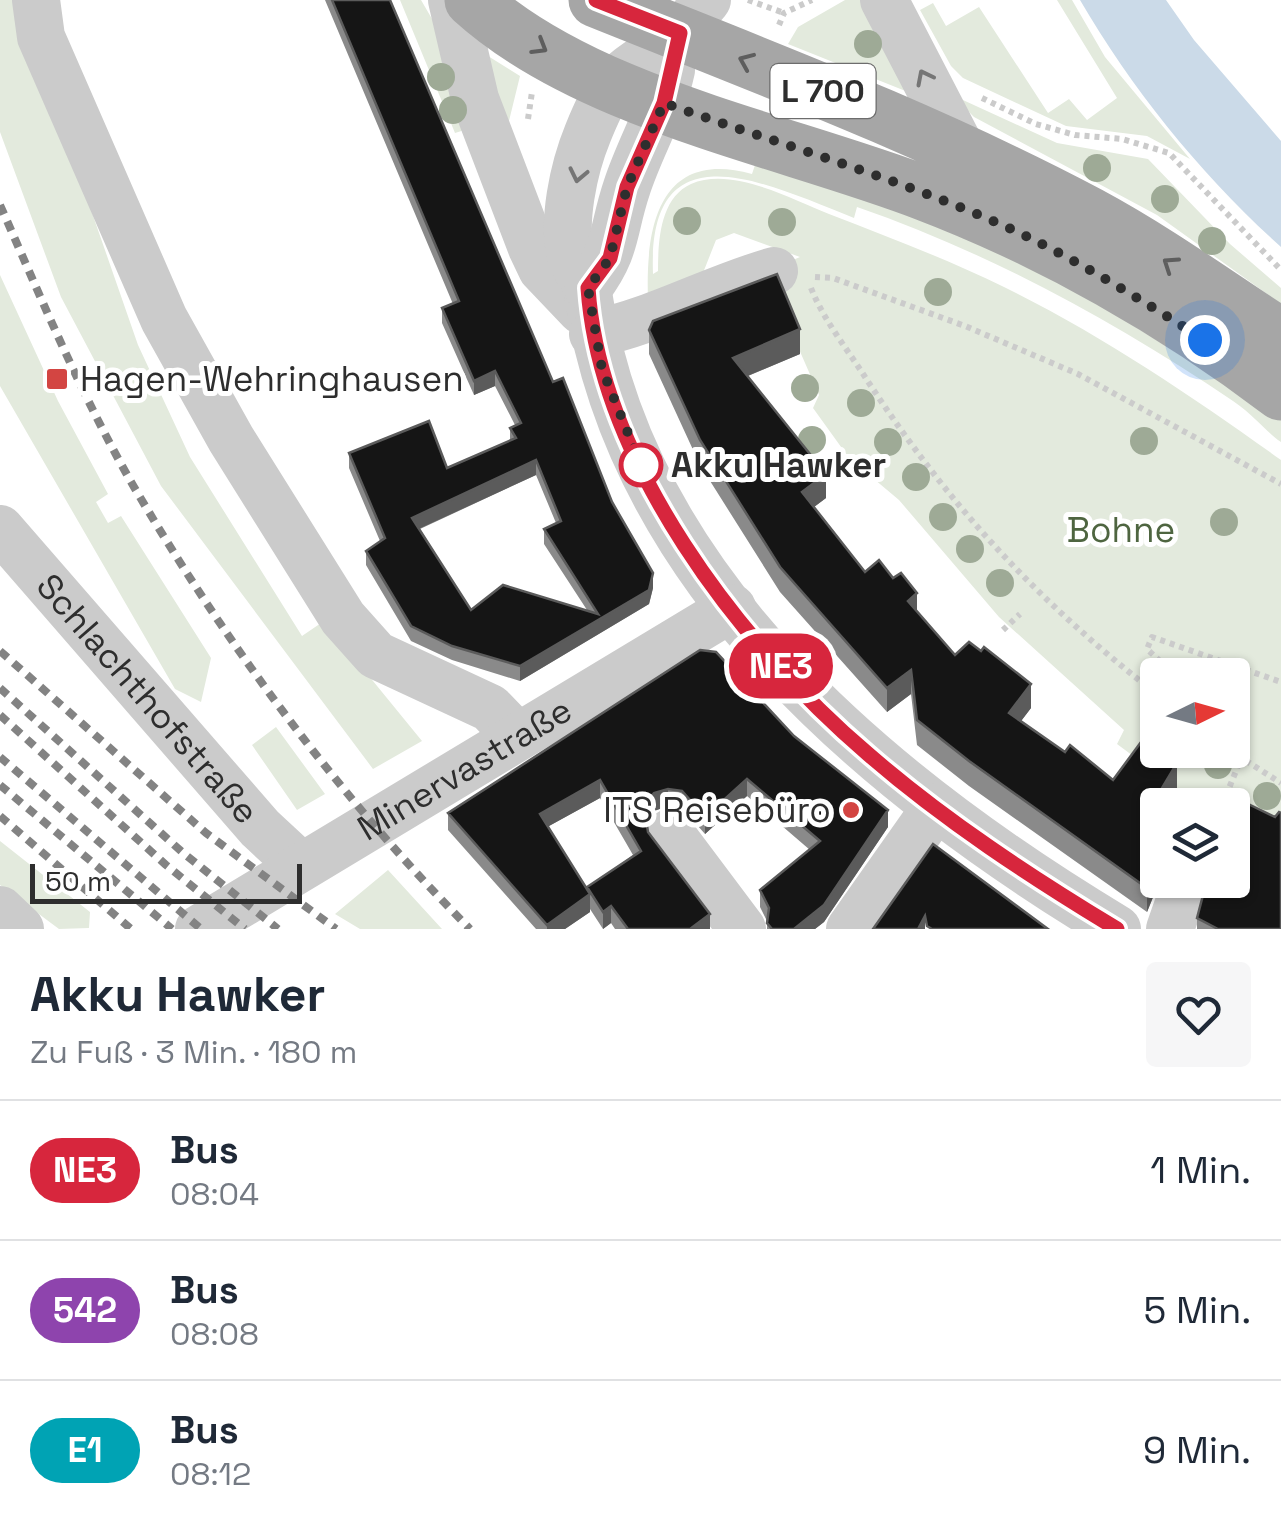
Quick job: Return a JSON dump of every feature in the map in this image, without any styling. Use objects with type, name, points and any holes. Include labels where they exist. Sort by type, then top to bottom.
[{"type":"main road","name":"L 700","points":[[472,0],[551,54],[613,84],[925,193],[1003,226],[1131,294],[1281,392]]},
{"type":"main road","name":"L 700","points":[[596,0],[693,16],[874,110],[1093,216],[1281,336]]},
{"type":"street","points":[[36,0],[41,37],[164,319],[231,439],[343,618],[376,655],[490,708],[517,736]]},
{"type":"street","points":[[452,0],[475,100],[532,248],[542,270],[590,314],[641,324],[709,292],[774,271]]},
{"type":"street","points":[[893,3],[964,154]]},
{"type":"street","points":[[590,314],[610,258],[627,187],[664,103],[693,16]]},
{"type":"street","points":[[693,16],[613,84],[587,136],[566,234],[611,397],[641,465],[698,564],[732,608],[866,753],[1056,892],[1117,929]]},
{"type":"street","name":"Schlachthofstraße","points":[[0,529],[260,828],[301,866]]},
{"type":"street","name":"Minervastraße","points":[[199,929],[732,608]]},
{"type":"street","points":[[850,929],[936,807]]},
{"type":"street","points":[[670,833],[742,929]]},
{"type":"street","points":[[1170,929],[1181,898]]},
{"type":"street","points":[[0,910],[20,929]]},
{"type":"path","points":[[747,0],[784,13]]},
{"type":"path","points":[[966,90],[1036,124],[1169,153],[1281,270]]},
{"type":"path","points":[[1140,679],[1038,595],[972,526],[925,466],[815,299],[805,276],[833,278],[1078,374],[1281,484]]},
{"type":"path","points":[[1028,605],[1038,595]]},
{"type":"path","points":[[1003,630],[1020,614]]},
{"type":"path","points":[[1156,658],[1147,649],[1152,637],[1212,658]]},
{"type":"path","points":[[1250,671],[1281,682]]},
{"type":"path","points":[[1250,765],[1281,783]]},
{"type":"green space","points":[[0,0],[18,0],[138,345],[190,457],[302,636],[324,621],[422,741],[373,769],[161,486],[61,297],[0,132]]},
{"type":"green space","points":[[400,0],[421,0],[435,24],[471,128],[455,133]]},
{"type":"green space","points":[[845,0],[870,0],[913,94],[788,44],[798,27]]},
{"type":"green space","points":[[1057,0],[1072,0],[1105,57],[1190,159],[1147,136],[1066,126],[963,78],[951,66],[920,10],[933,3],[946,26],[979,7],[1048,113],[1069,99],[1087,120],[1117,98]]},
{"type":"green space","points":[[480,51],[520,76],[508,125]]},
{"type":"green space","points":[[952,95],[1057,143],[1148,159],[1230,244],[1281,288],[1281,304],[1157,215],[974,117]]},
{"type":"green space","name":"Bohne","points":[[757,159],[844,187],[1047,271],[1281,419],[1281,442],[1233,401],[1098,317],[1004,268],[857,207],[854,218],[786,191],[719,177],[692,181],[670,196],[656,227],[653,274],[658,271],[667,210],[673,199],[691,184],[725,179],[779,193],[961,267],[1076,325],[1281,460],[1281,838],[1250,817],[1250,788],[1176,788],[1149,768],[1250,768],[1250,658],[1140,658],[1140,761],[1117,744],[1124,730],[999,617],[899,500],[849,458],[813,408],[819,395],[774,292],[781,265],[800,257],[734,233],[716,240],[701,278],[648,299],[651,242],[656,218],[666,197],[680,182],[698,172],[722,169],[752,174]]},
{"type":"green space","points":[[0,275],[58,401],[108,494],[96,502],[108,523],[121,516],[211,658],[201,702],[175,689],[0,386]]},
{"type":"green space","points":[[276,727],[325,794],[297,810],[252,745]]},
{"type":"green space","points":[[0,841],[90,912],[89,928],[59,929],[0,885]]},
{"type":"green space","points":[[388,870],[442,929],[360,929],[335,914]]},
{"type":"water","points":[[1080,0],[1166,0],[1194,40],[1281,141],[1281,247],[1171,131]]},
{"type":"building","points":[[332,0],[390,0],[553,382],[563,378],[612,502],[653,573],[649,590],[520,666],[452,646],[411,626],[366,551],[385,538],[349,453],[429,421],[447,468],[516,438],[510,428],[521,423],[495,371],[474,381],[442,308],[459,301]],"holes":[[[536,460],[561,521],[544,529],[598,614],[503,585],[471,610],[412,518]]]},
{"type":"building","points":[[777,274],[800,329],[733,358],[826,474],[802,492],[865,572],[879,560],[893,578],[901,573],[917,593],[908,601],[955,655],[969,642],[981,651],[984,647],[1031,684],[1009,713],[1065,752],[1070,745],[1113,780],[1140,743],[1140,768],[1174,768],[1162,788],[1140,788],[1140,883],[917,720],[911,670],[887,688],[780,567],[700,440],[649,330],[653,321]]},
{"type":"building","points":[[700,650],[716,652],[794,736],[888,810],[824,905],[794,929],[772,929],[767,923],[769,908],[760,890],[820,841],[747,779],[705,817],[682,791],[654,793],[644,806],[648,832],[710,914],[690,929],[628,929],[611,906],[603,912],[587,887],[641,851],[600,780],[540,814],[590,894],[547,925],[448,813]]},
{"type":"building","points":[[1250,805],[1275,817],[1281,813],[1281,929],[1218,929],[1197,918],[1202,898],[1250,898]]},
{"type":"building","points":[[933,844],[1048,929],[932,929],[925,916],[918,929],[873,929]]},
{"type":"railway","points":[[0,205],[97,418],[170,547],[247,663],[331,774],[470,929]]},
{"type":"railway","points":[[0,651],[206,833],[336,929]]},
{"type":"railway","points":[[0,688],[182,852],[278,929]]},
{"type":"railway","points":[[0,715],[166,865],[245,929]]},
{"type":"railway","points":[[0,757],[201,929]]},
{"type":"railway","points":[[0,785],[172,929]]},
{"type":"railway","points":[[0,816],[131,929]]},
{"type":"bus line","name":"NE3","points":[[596,0],[680,33],[664,103],[627,187],[610,258],[588,288],[590,320],[611,397],[666,511],[707,579],[794,680],[866,753],[1056,892],[1117,929]]},
{"type":"place","name":"Hagen-Wehringhausen","points":[[57,379]]},
{"type":"place","name":"Akku Hawker","points":[[641,465]]},
{"type":"place","name":"ITS Reisebüro","points":[[851,810]]},
{"type":"route","points":[[641,465],[602,369],[590,320],[588,288],[610,258],[627,187],[664,103],[925,193],[1003,226],[1104,278],[1205,340]]}]
